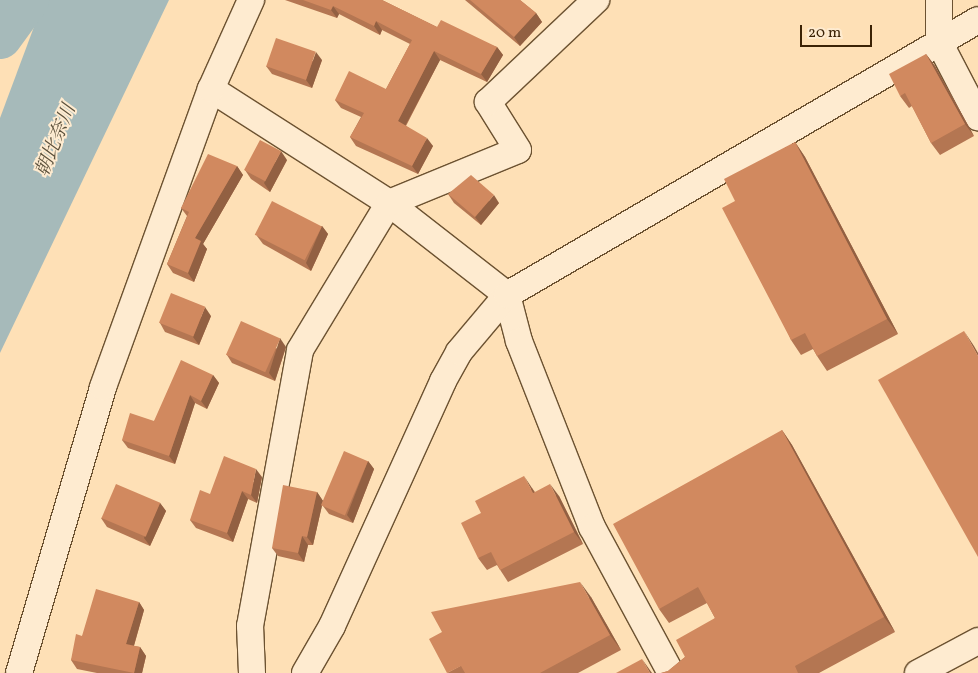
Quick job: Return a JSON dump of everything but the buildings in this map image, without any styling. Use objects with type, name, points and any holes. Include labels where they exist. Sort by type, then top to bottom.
[{"type":"street","points":[[19,673],[103,387],[211,88],[251,0]]},
{"type":"street","points":[[252,673],[250,626],[300,350],[389,202],[518,150],[488,102],[596,0]]},
{"type":"street","points":[[939,0],[938,42],[978,117]]},
{"type":"street","points":[[305,673],[332,626],[443,381],[459,352],[507,295],[978,20]]},
{"type":"street","points":[[211,88],[389,202],[507,295],[519,342],[592,527],[671,673]]},
{"type":"street","points":[[918,673],[978,641]]},
{"type":"water","name":"朝比奈川","points":[[44,0],[169,0],[0,353],[0,118]]},
{"type":"waterway","points":[[0,37],[27,0]]}]
